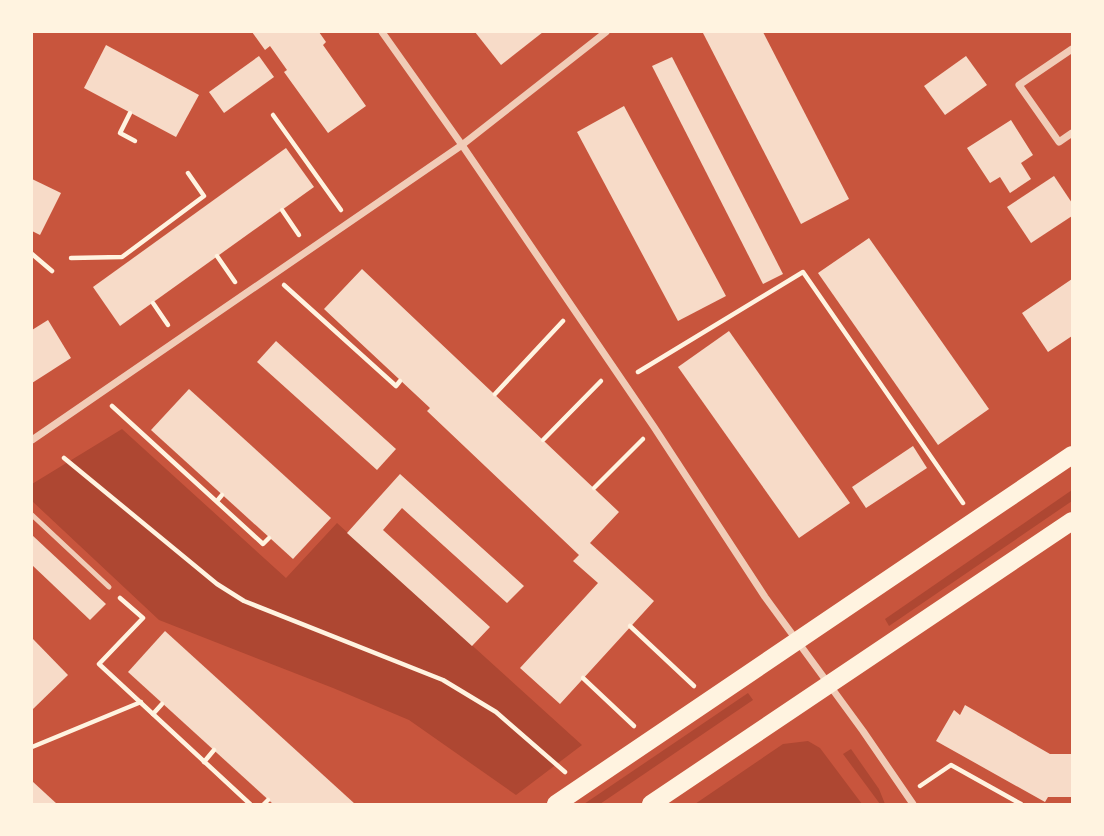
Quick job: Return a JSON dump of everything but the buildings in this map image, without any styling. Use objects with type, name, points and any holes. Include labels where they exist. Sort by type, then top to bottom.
[{"type":"main road","points":[[556,804],[1073,455]]},
{"type":"main road","points":[[650,804],[1073,521]]},
{"type":"street","points":[[382,32],[654,427],[797,642],[913,804]]},
{"type":"street","points":[[32,440],[462,145],[606,32]]},
{"type":"street","points":[[1072,51],[1018,85],[1059,142],[1073,133]]},
{"type":"lane","points":[[32,515],[109,587]]},
{"type":"path","points":[[130,113],[120,133],[135,141]]},
{"type":"path","points":[[273,115],[350,222]]},
{"type":"path","points":[[71,258],[122,257],[204,196],[188,173]]},
{"type":"path","points":[[282,210],[309,250]]},
{"type":"path","points":[[32,254],[52,271]]},
{"type":"path","points":[[217,256],[244,295]]},
{"type":"path","points":[[622,381],[803,272],[975,521]]},
{"type":"path","points":[[273,275],[396,386],[400,381]]},
{"type":"path","points":[[153,303],[178,341]]},
{"type":"path","points":[[495,394],[573,310]]},
{"type":"path","points":[[346,341],[352,336]]},
{"type":"path","points":[[543,440],[613,368]]},
{"type":"path","points":[[100,394],[263,544],[269,538]]},
{"type":"path","points":[[594,488],[654,427]]},
{"type":"path","points":[[169,458],[175,451]]},
{"type":"path","points":[[64,458],[218,584],[244,601],[443,680],[496,712],[582,787]]},
{"type":"path","points":[[217,501],[222,495]]},
{"type":"path","points":[[109,587],[143,618],[99,664],[250,804]]},
{"type":"path","points":[[631,626],[709,701]]},
{"type":"path","points":[[583,678],[650,741]]},
{"type":"path","points":[[32,747],[141,702]]},
{"type":"path","points":[[153,714],[162,704]]},
{"type":"path","points":[[204,762],[214,750]]},
{"type":"path","points":[[906,795],[951,765],[1021,804]]},
{"type":"shaded area","points":[[122,429],[286,578],[337,523],[582,745],[516,795],[409,720],[159,620],[32,501],[32,484]]},
{"type":"shaded area","points":[[1072,490],[1072,501],[889,626],[885,619]]},
{"type":"shaded area","points":[[748,693],[753,700],[600,804],[584,804]]},
{"type":"shaded area","points":[[808,741],[820,748],[862,804],[695,804],[783,744]]},
{"type":"shaded area","points":[[851,749],[879,789],[885,804],[880,804],[843,754]]}]
